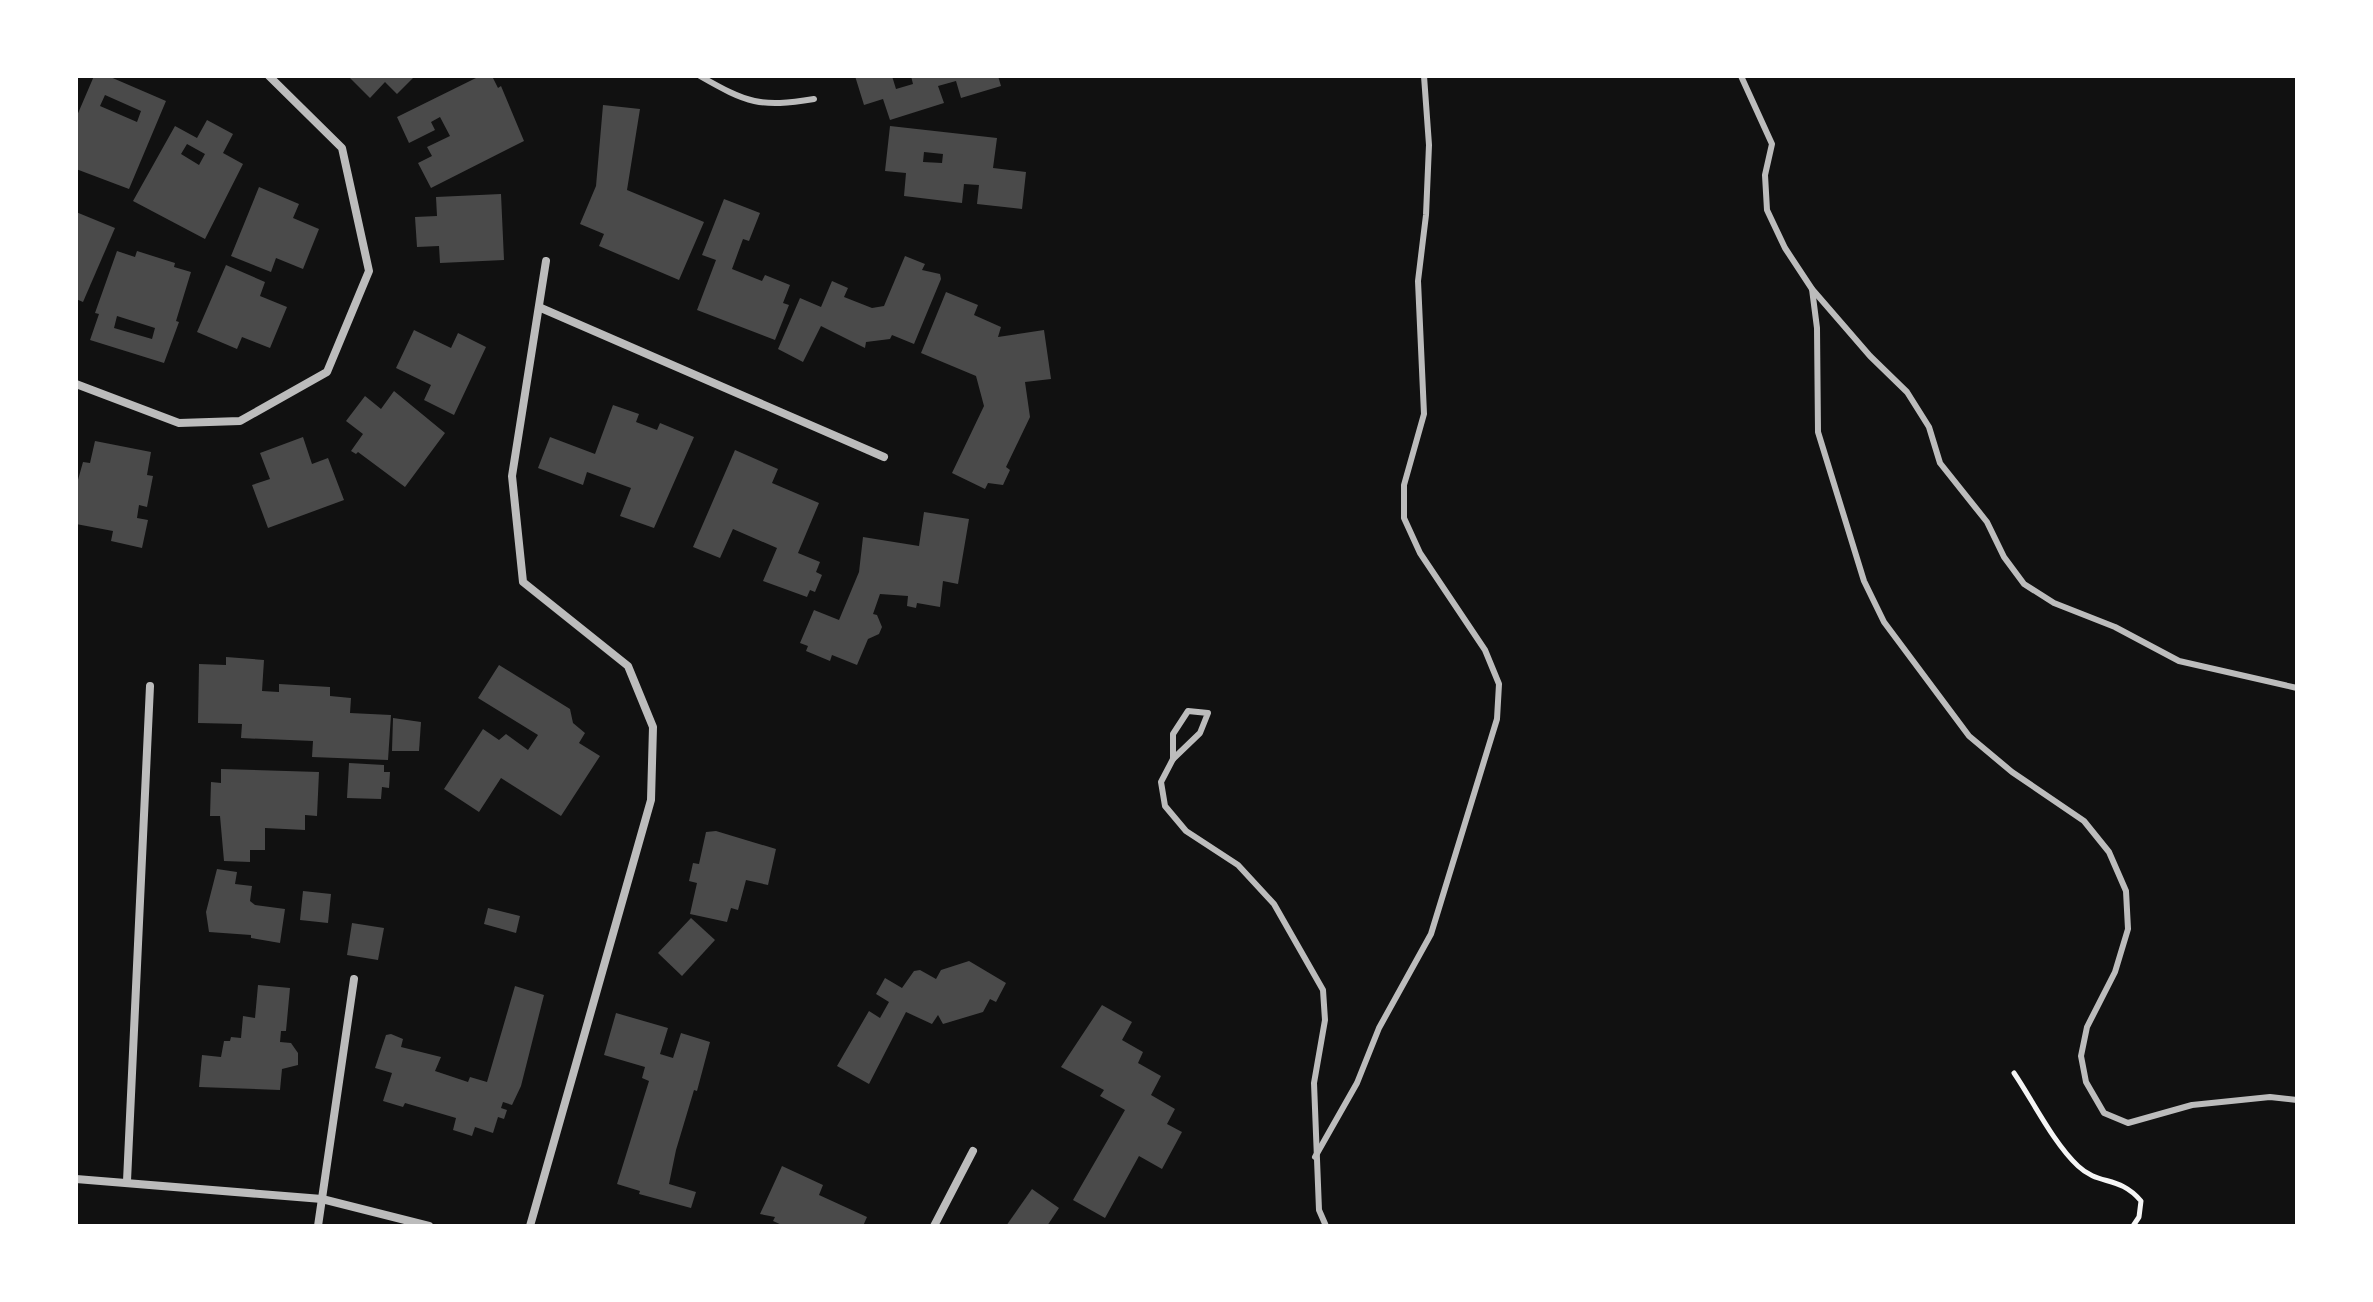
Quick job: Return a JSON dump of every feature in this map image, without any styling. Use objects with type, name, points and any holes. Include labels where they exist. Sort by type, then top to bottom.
[{"type":"street","points":[[76,384],[179,423],[240,421],[327,372],[369,271],[342,148],[269,76]]},
{"type":"street","points":[[530,1226],[651,800],[653,727],[628,666],[523,582],[512,476],[541,308],[546,261]]},
{"type":"street","points":[[541,308],[884,457]]},
{"type":"street","points":[[127,1181],[150,686]]},
{"type":"street","points":[[318,1226],[354,979]]},
{"type":"street","points":[[934,1226],[973,1151]]},
{"type":"street","points":[[76,1179],[322,1199],[429,1226]]},
{"type":"lane","points":[[700,76],[743,101],[780,104],[814,99]]},
{"type":"lane","points":[[1315,1157],[1357,1083],[1379,1028],[1431,934],[1497,719],[1499,684],[1485,650],[1420,553],[1404,518],[1404,485],[1424,414],[1418,281],[1426,215],[1429,145],[1424,76]]},
{"type":"lane","points":[[1741,76],[1772,144],[1765,175],[1767,210],[1785,248],[1812,289],[1870,356],[1907,392],[1929,427],[1940,463],[1987,522],[2004,557],[2024,584],[2054,603],[2115,627],[2179,661],[2297,688]]},
{"type":"lane","points":[[1812,289],[1817,328],[1818,432],[1864,581],[1884,622],[1969,736],[2012,772],[2084,821],[2109,852],[2126,891],[2128,929],[2115,972],[2087,1027],[2081,1056],[2086,1082],[2104,1113],[2128,1123],[2192,1105],[2270,1097],[2297,1100]]},
{"type":"lane","points":[[1173,759],[1173,734],[1188,711],[1208,713],[1200,733],[1173,759],[1161,782],[1165,806],[1186,831],[1238,865],[1274,904],[1323,990],[1325,1020],[1314,1083],[1319,1210],[1326,1226]]},
{"type":"path","points":[[2014,1073],[2077,1165],[2093,1177],[2128,1186],[2141,1201],[2139,1217],[2133,1226]]},
{"type":"building","points":[[94,76],[108,76],[166,101],[129,189],[76,169],[76,118]],"holes":[[[105,95],[141,111],[137,122],[100,106]]]},
{"type":"building","points":[[348,76],[415,76],[397,94],[385,82],[370,98]]},
{"type":"building","points":[[480,76],[492,76],[498,88],[501,86],[524,141],[431,188],[418,163],[432,156],[427,147],[450,136],[440,117],[431,122],[435,130],[409,143],[397,117]]},
{"type":"building","points":[[855,76],[892,76],[896,89],[913,84],[911,76],[998,76],[1001,86],[961,98],[956,81],[938,86],[944,103],[890,120],[883,99],[864,105]]},
{"type":"building","points":[[603,105],[640,109],[627,190],[704,222],[679,280],[599,246],[604,234],[580,224],[596,186]]},
{"type":"building","points":[[207,120],[233,134],[223,153],[243,164],[205,239],[133,201],[175,126],[197,138]],"holes":[[[187,144],[205,154],[199,165],[181,154]]]},
{"type":"building","points":[[890,126],[997,138],[993,168],[1026,172],[1022,209],[977,204],[979,185],[964,184],[962,203],[904,196],[906,173],[885,171]],"holes":[[[924,152],[943,154],[942,163],[923,162]]]},
{"type":"building","points":[[259,187],[299,204],[293,218],[319,229],[303,269],[276,258],[271,272],[231,256]]},
{"type":"building","points":[[501,194],[504,260],[440,263],[439,246],[417,247],[415,217],[437,216],[436,197]]},
{"type":"building","points":[[724,199],[760,213],[749,241],[743,239],[732,269],[762,281],[765,275],[790,285],[783,303],[789,305],[775,340],[697,310],[716,260],[702,255]]},
{"type":"building","points":[[76,212],[115,228],[83,302],[76,299]]},
{"type":"building","points":[[117,251],[135,257],[137,251],[175,263],[174,267],[191,272],[176,321],[179,322],[164,363],[90,340],[99,314],[95,313]],"holes":[[[117,316],[155,328],[152,339],[114,328]]]},
{"type":"building","points":[[905,256],[925,264],[922,270],[940,274],[941,279],[914,344],[892,335],[890,339],[866,342],[865,348],[821,326],[803,362],[778,349],[800,298],[821,307],[832,281],[848,288],[844,297],[872,308],[884,306]]},
{"type":"building","points":[[226,265],[265,282],[260,296],[287,307],[270,348],[242,337],[237,349],[197,332]]},
{"type":"building","points":[[946,292],[978,305],[974,315],[1001,327],[998,337],[1044,330],[1051,379],[1025,382],[1030,417],[1006,467],[1010,470],[1003,485],[988,483],[985,489],[952,473],[984,406],[976,376],[921,353]]},
{"type":"building","points":[[414,330],[451,348],[458,333],[486,347],[454,415],[424,400],[431,385],[396,368]]},
{"type":"building","points":[[394,391],[445,433],[405,487],[358,452],[351,451],[363,434],[346,421],[365,396],[381,409]]},
{"type":"building","points":[[613,405],[639,414],[636,422],[657,430],[660,423],[694,437],[654,528],[620,516],[631,488],[587,472],[583,485],[538,468],[550,437],[595,454]]},
{"type":"building","points":[[303,437],[312,464],[328,458],[344,500],[268,528],[252,485],[270,479],[260,453]]},
{"type":"building","points":[[95,441],[151,452],[147,475],[153,476],[147,507],[139,505],[137,518],[148,520],[142,548],[111,541],[113,531],[76,524],[76,487],[83,462],[90,463]]},
{"type":"building","points":[[735,450],[778,469],[772,483],[819,503],[798,553],[820,562],[816,572],[822,575],[815,592],[810,590],[807,597],[763,581],[777,548],[733,529],[720,558],[693,547]]},
{"type":"building","points":[[924,512],[969,519],[958,584],[943,581],[940,607],[917,603],[916,608],[907,606],[908,596],[880,594],[873,614],[877,615],[882,627],[879,634],[868,639],[857,665],[832,655],[830,661],[806,651],[808,646],[800,643],[814,610],[839,620],[859,572],[863,537],[919,546]]},
{"type":"building","points":[[226,657],[264,660],[262,691],[279,692],[279,684],[330,687],[330,696],[351,698],[350,713],[391,715],[388,760],[312,757],[313,741],[241,738],[242,724],[198,723],[199,664],[226,665]]},
{"type":"building","points":[[499,665],[570,709],[573,723],[585,733],[579,743],[600,756],[561,816],[501,778],[479,812],[444,789],[483,729],[499,740],[506,734],[528,750],[538,735],[478,698]]},
{"type":"building","points":[[393,718],[421,722],[419,751],[392,751]]},
{"type":"building","points":[[349,763],[384,765],[384,772],[390,772],[389,788],[382,787],[381,799],[347,798]]},
{"type":"building","points":[[221,769],[319,772],[317,816],[305,815],[305,830],[265,828],[265,850],[250,850],[250,862],[224,861],[220,816],[210,816],[211,782],[221,783]]},
{"type":"building","points":[[716,831],[776,849],[768,885],[746,880],[738,910],[731,908],[727,922],[690,914],[697,883],[689,881],[693,863],[699,864],[706,832]]},
{"type":"building","points":[[217,869],[237,872],[235,884],[252,886],[250,901],[255,905],[285,909],[280,943],[251,938],[251,935],[209,932],[206,912]]},
{"type":"building","points":[[303,891],[331,894],[328,923],[300,920]]},
{"type":"building","points":[[488,908],[520,916],[516,933],[484,924]]},
{"type":"building","points":[[691,918],[715,940],[682,976],[658,953]]},
{"type":"building","points":[[352,923],[384,928],[378,960],[347,955]]},
{"type":"building","points":[[969,961],[1006,983],[996,1002],[990,999],[983,1012],[943,1024],[938,1015],[932,1024],[906,1012],[869,1084],[837,1066],[869,1011],[880,1018],[889,1002],[876,994],[885,978],[902,988],[914,971],[920,970],[936,979],[941,970]]},
{"type":"building","points":[[258,985],[290,988],[286,1031],[281,1031],[280,1042],[291,1043],[298,1053],[298,1065],[282,1069],[280,1090],[199,1087],[202,1055],[221,1057],[224,1041],[230,1041],[231,1037],[241,1038],[243,1016],[255,1018]]},
{"type":"building","points":[[515,986],[544,995],[521,1086],[512,1105],[503,1102],[501,1108],[507,1110],[504,1119],[498,1117],[493,1133],[475,1127],[472,1136],[453,1130],[456,1118],[405,1103],[403,1107],[383,1101],[392,1073],[375,1068],[386,1035],[391,1034],[403,1039],[401,1047],[441,1057],[435,1071],[468,1082],[470,1077],[487,1082]]},
{"type":"building","points":[[1102,1005],[1132,1022],[1122,1040],[1143,1052],[1138,1063],[1161,1076],[1151,1095],[1175,1109],[1167,1124],[1182,1132],[1162,1169],[1139,1156],[1105,1218],[1073,1200],[1125,1110],[1100,1096],[1104,1090],[1061,1067]]},
{"type":"building","points":[[616,1013],[668,1028],[660,1054],[673,1058],[681,1033],[710,1042],[676,1150],[669,1184],[696,1192],[691,1208],[639,1194],[640,1191],[617,1184],[649,1081],[642,1078],[645,1067],[604,1055]]},
{"type":"building","points":[[782,1166],[823,1185],[819,1195],[867,1217],[863,1226],[784,1226],[773,1221],[775,1217],[760,1214]]},
{"type":"building","points":[[1032,1189],[1059,1208],[1047,1226],[1006,1226]]}]
